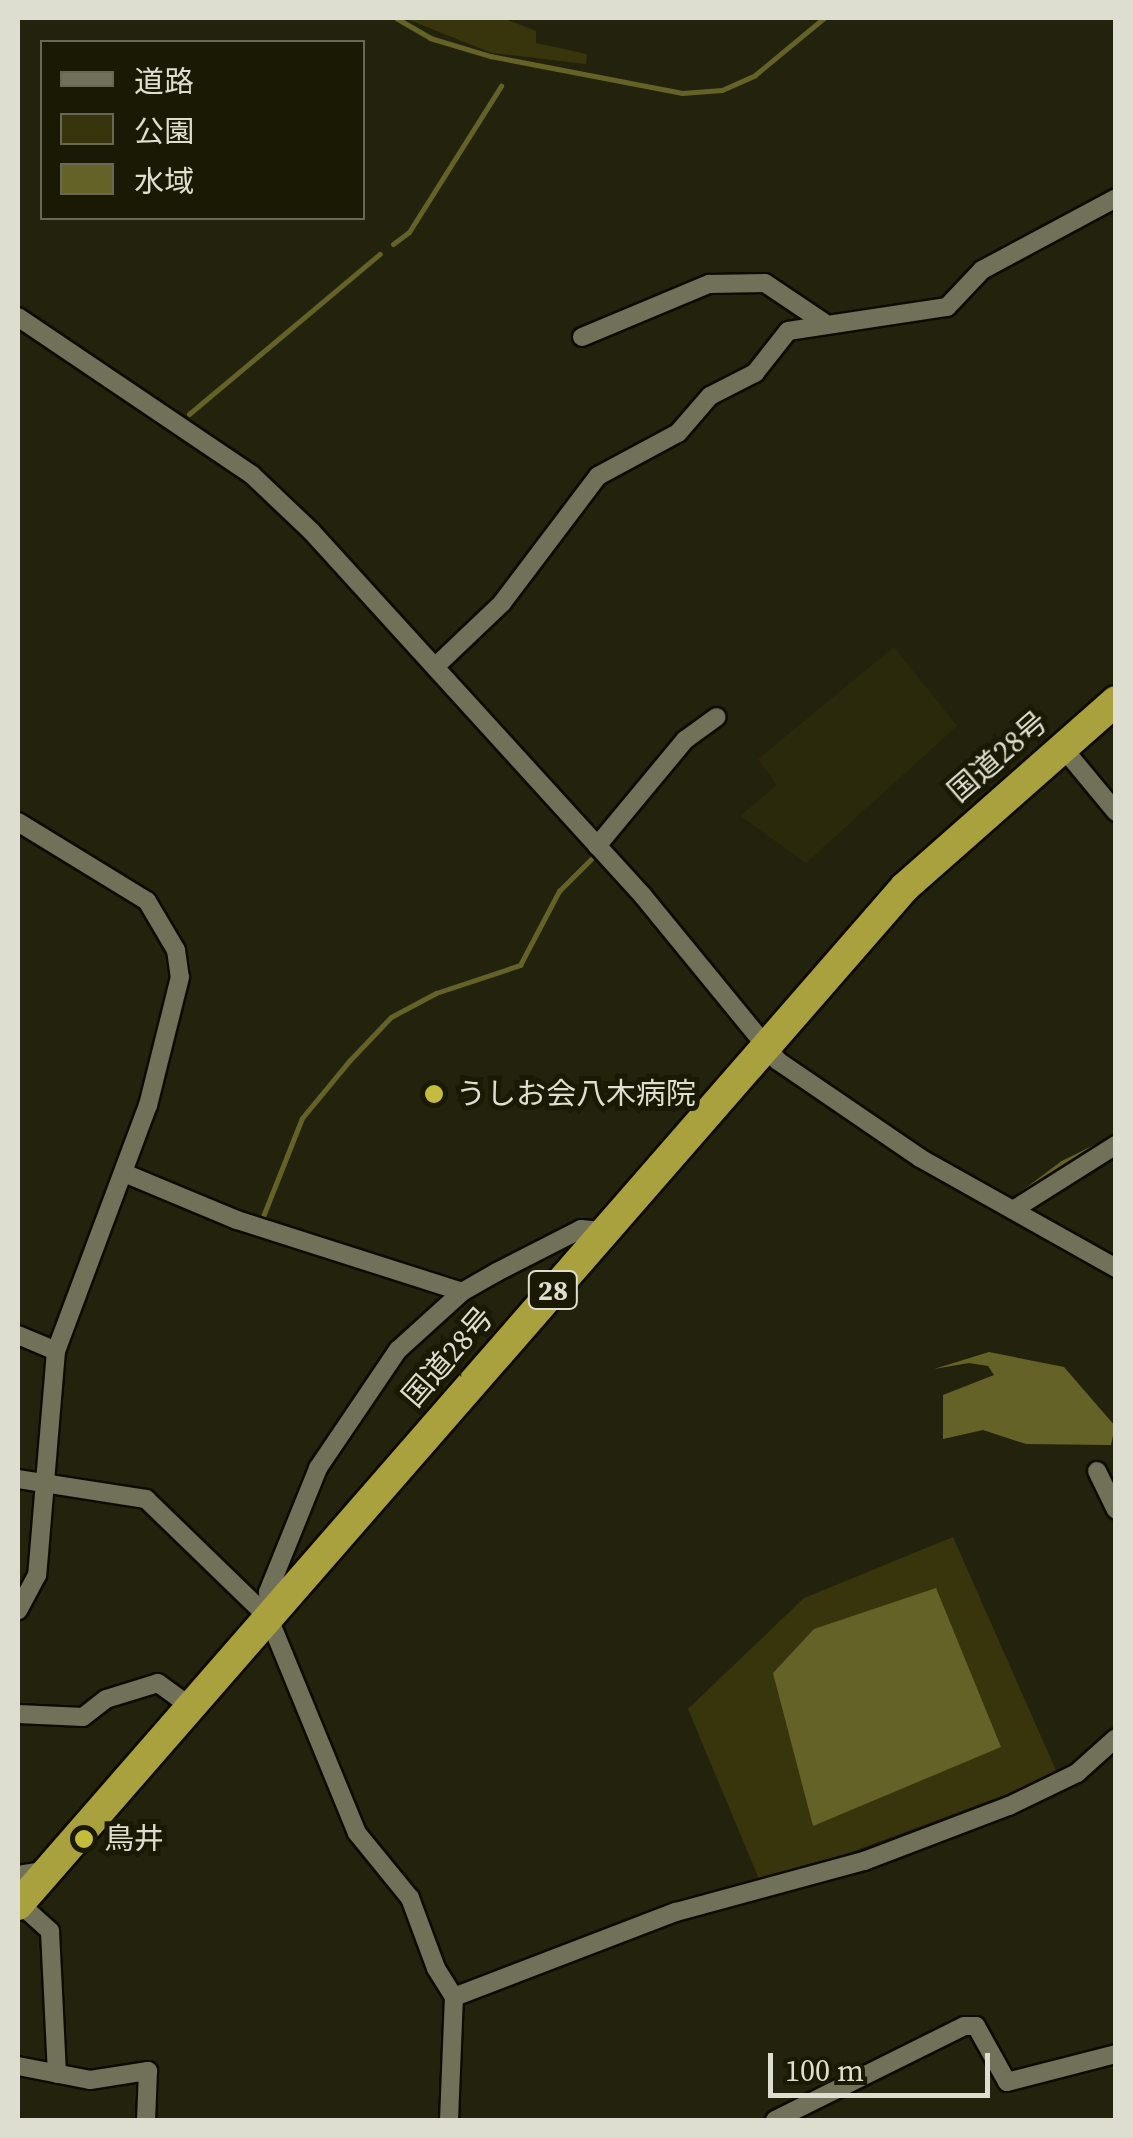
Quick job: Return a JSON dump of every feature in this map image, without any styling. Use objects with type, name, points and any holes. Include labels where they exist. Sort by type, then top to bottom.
[{"type":"highway","name":"国道28号","points":[[25,1888],[269,1618],[905,887],[1116,700]]},
{"type":"street","points":[[437,665],[502,603],[598,476],[678,432],[710,396],[755,372],[788,331],[822,322],[894,320],[947,307],[982,270],[1116,198]]},
{"type":"street","points":[[582,337],[709,284],[766,284],[822,322]]},
{"type":"street","points":[[18,317],[252,475],[437,665],[767,1043],[778,1061],[1012,1210],[1116,1268]]},
{"type":"street","points":[[597,846],[685,740],[717,717]]},
{"type":"street","points":[[1063,748],[1116,812]]},
{"type":"street","points":[[18,822],[147,900],[176,950],[174,1022],[124,1172],[56,1351],[48,1482],[37,1575],[18,1610]]},
{"type":"street","points":[[1012,1210],[1116,1146]]},
{"type":"street","points":[[124,1172],[237,1220],[462,1292]]},
{"type":"street","points":[[450,2120],[454,1997],[436,1968],[410,1898],[357,1833],[269,1618],[268,1592],[318,1468],[398,1350],[462,1292],[580,1229],[605,1231]]},
{"type":"street","points":[[18,1335],[56,1351]]},
{"type":"street","points":[[1097,1471],[1116,1510]]},
{"type":"street","points":[[18,1479],[146,1499],[269,1618]]},
{"type":"street","points":[[18,1714],[83,1717],[106,1699],[158,1683],[190,1706]]},
{"type":"street","points":[[454,1997],[676,1912],[864,1861],[1009,1806],[1077,1773],[1116,1738]]},
{"type":"street","points":[[25,1888],[50,1931],[57,2074]]},
{"type":"street","points":[[775,2120],[964,2026],[976,2026],[1007,2082],[1116,2054]]},
{"type":"street","points":[[18,2066],[90,2080],[148,2071],[146,2120]]},
{"type":"shaded area","points":[[894,647],[957,726],[806,863],[740,816],[777,785],[758,759]]},
{"type":"green space","points":[[404,18],[503,18],[536,31],[536,43],[587,54],[586,64],[492,53]]},
{"type":"green space","points":[[953,1537],[1058,1775],[811,1867],[759,1879],[688,1709],[804,1598]]},
{"type":"water","points":[[989,1352],[1064,1367],[1115,1426],[1111,1445],[1026,1444],[983,1430],[943,1439],[943,1395],[994,1375],[988,1366],[969,1363],[934,1369]]},
{"type":"water","points":[[936,1588],[1001,1747],[813,1826],[773,1673],[814,1629]]},
{"type":"waterway","points":[[396,18],[430,38],[490,56],[682,93],[722,90],[755,75],[824,18]]},
{"type":"waterway","points":[[393,244],[409,232],[501,86]]},
{"type":"waterway","points":[[189,414],[380,254]]},
{"type":"waterway","points":[[260,1224],[302,1118],[350,1060],[391,1017],[436,993],[520,965],[559,891],[591,859]]},
{"type":"waterway","points":[[1018,1196],[1062,1163],[1116,1136]]},
{"type":"place","name":"うしお会八木病院","points":[[434,1094]]},
{"type":"place","name":"鳥井","points":[[84,1839]]}]
